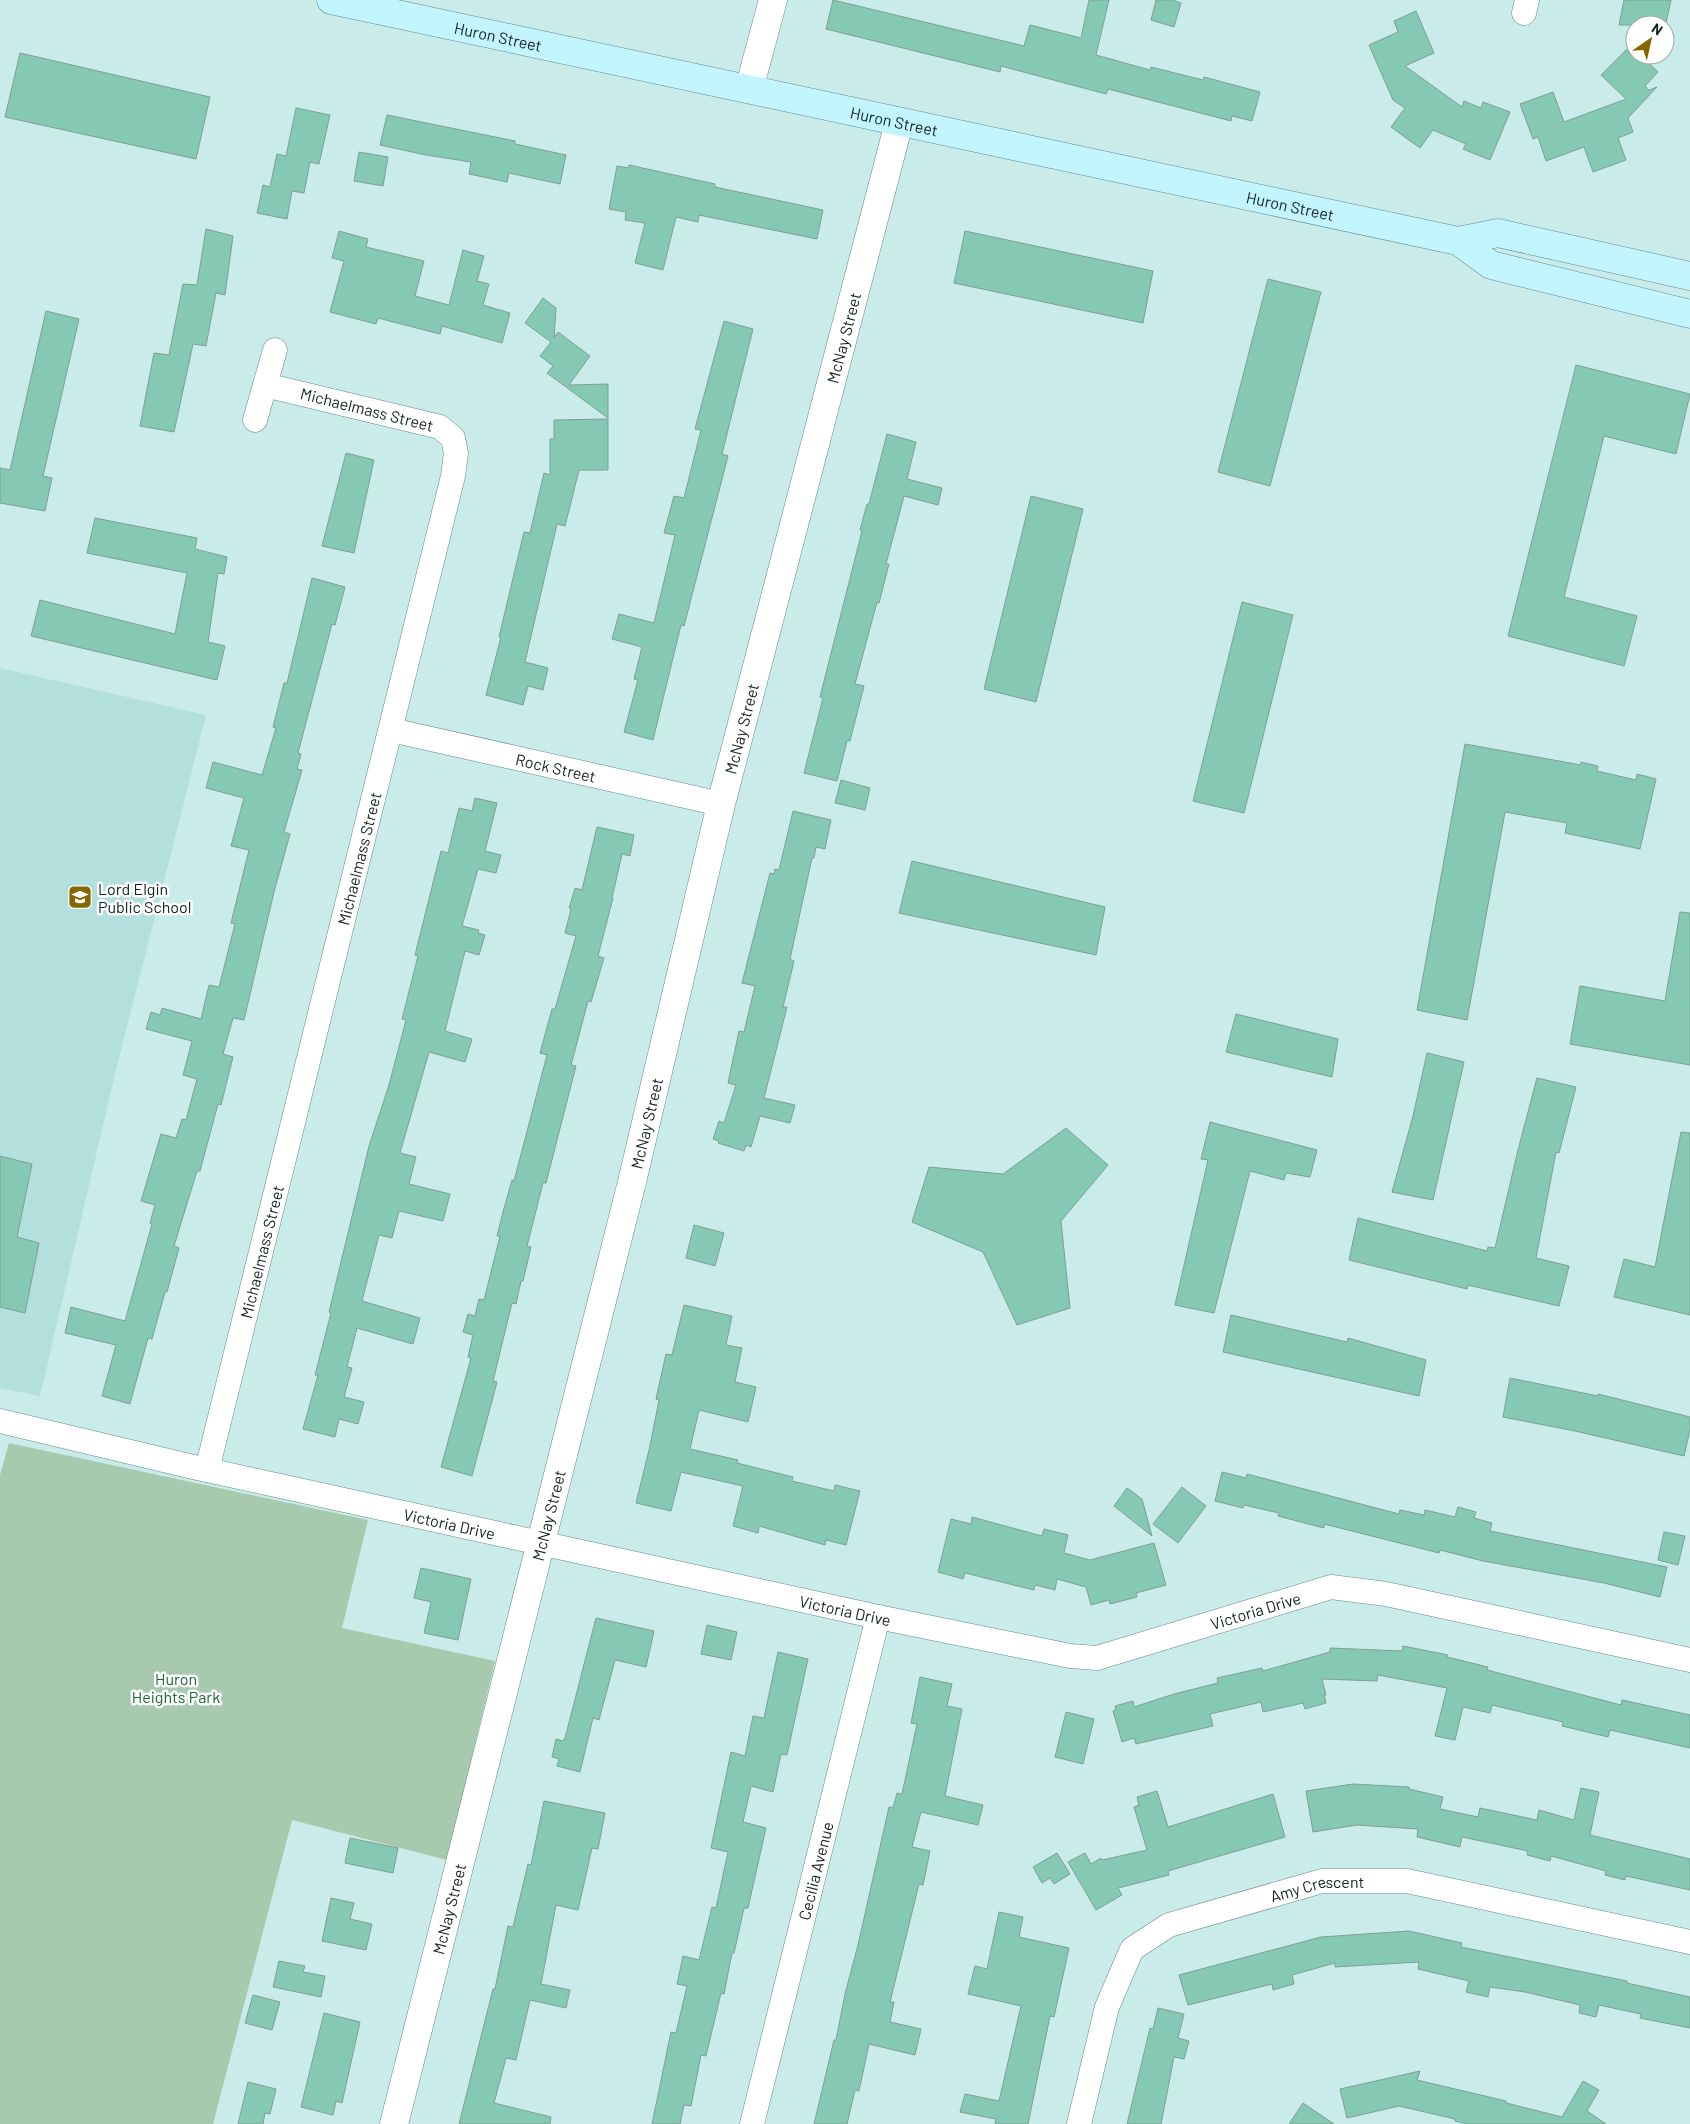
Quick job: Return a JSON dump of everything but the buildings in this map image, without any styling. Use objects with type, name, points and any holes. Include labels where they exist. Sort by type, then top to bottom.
[{"type":"main road","name":"Huron Street","points":[[331,0],[899,123],[1458,241],[1491,265],[1690,314]]},
{"type":"main road","name":"Huron Street","points":[[1458,241],[1498,232],[1690,276]]},
{"type":"street","points":[[749,89],[773,0]]},
{"type":"street","name":"McNay Street","points":[[394,2124],[632,1182],[721,804],[899,123]]},
{"type":"street","points":[[255,420],[275,350]]},
{"type":"street","name":"Michaelmass Street","points":[[207,1470],[391,730],[453,476],[456,453],[453,438],[440,427],[265,385]]},
{"type":"street","name":"Rock Street","points":[[391,730],[721,804]]},
{"type":"street","name":"Victoria Drive","points":[[0,1421],[207,1470],[878,1617],[1070,1656],[1097,1658],[1330,1587],[1386,1594],[1690,1660]]},
{"type":"street","name":"Cecilia Avenue","points":[[752,2124],[878,1617]]},
{"type":"street","name":"Amy Crescent","points":[[1079,2124],[1107,2007],[1132,1949],[1169,1925],[1322,1881],[1407,1881],[1690,1942]]},
{"type":"shaded area","name":"Lord Elgin Public School","points":[[0,668],[206,715],[114,1078],[40,1396],[0,1388]]},
{"type":"green space","name":"Huron Heights Park","points":[[9,1443],[368,1520],[342,1628],[495,1661],[447,1860],[292,1820],[213,2124],[0,2124],[0,1475]]},
{"type":"place","name":"Lord Elgin Public School","points":[[80,897]]}]
